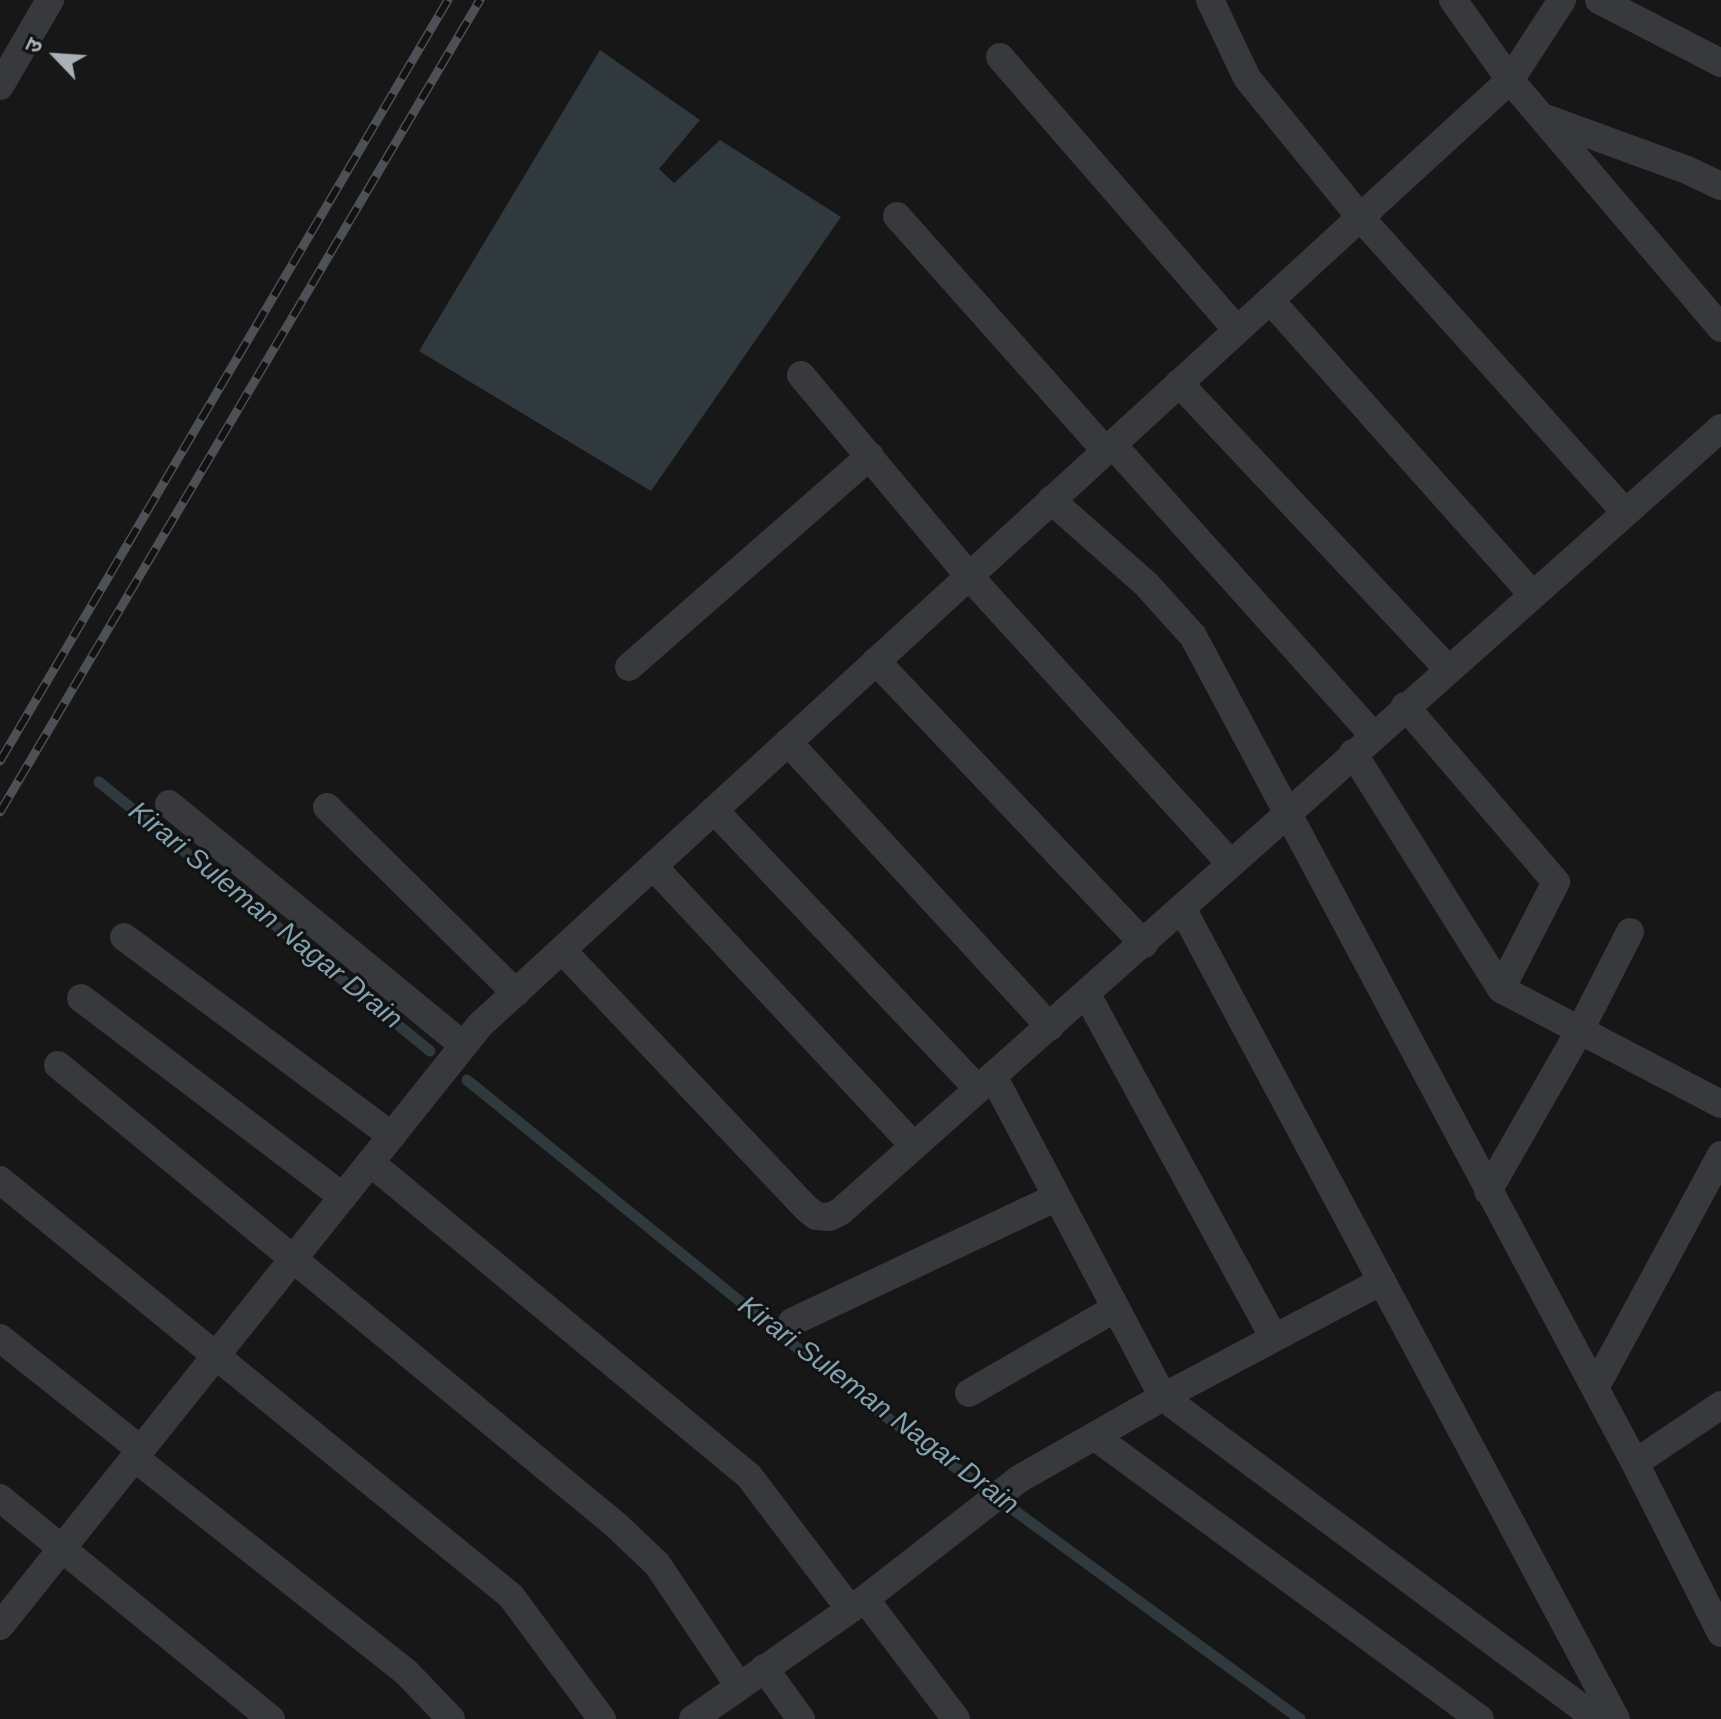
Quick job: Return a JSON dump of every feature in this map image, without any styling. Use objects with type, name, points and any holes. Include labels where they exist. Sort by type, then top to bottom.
[{"type":"street","points":[[0,86],[50,0]]},
{"type":"street","points":[[1210,0],[1247,78],[1360,217],[1625,512]]},
{"type":"street","points":[[1453,0],[1510,80],[1721,328]]},
{"type":"street","points":[[0,1626],[463,1045],[653,866],[1510,80],[1562,0]]},
{"type":"street","points":[[1599,0],[1721,63]]},
{"type":"street","points":[[1000,57],[1237,330]]},
{"type":"street","points":[[1544,117],[1687,170],[1721,186]]},
{"type":"street","points":[[897,216],[1109,447],[1363,744],[1501,989],[1721,1104]]},
{"type":"street","points":[[1270,300],[1532,594]]},
{"type":"street","points":[[801,375],[969,576],[1231,864]]},
{"type":"street","points":[[1179,383],[1447,668]]},
{"type":"street","points":[[562,950],[816,1216],[829,1217],[840,1212],[1087,995],[1447,668],[1721,428]]},
{"type":"street","points":[[629,667],[870,456]]},
{"type":"street","points":[[1051,500],[1146,584],[1193,636],[1635,1463],[1721,1633]]},
{"type":"street","points":[[876,661],[1144,944]]},
{"type":"street","points":[[1405,706],[1556,882],[1501,989]]},
{"type":"street","points":[[788,742],[1050,1027]]},
{"type":"street","points":[[169,804],[463,1045]]},
{"type":"street","points":[[327,807],[516,993]]},
{"type":"street","points":[[714,810],[985,1083],[1057,1197],[1163,1397],[1597,1719]]},
{"type":"street","points":[[653,866],[913,1145]]},
{"type":"street","points":[[1182,908],[1616,1719]]},
{"type":"street","points":[[1488,1191],[1580,1030],[1630,932]]},
{"type":"street","points":[[124,937],[392,1136]]},
{"type":"street","points":[[1087,995],[1274,1338]]},
{"type":"street","points":[[81,998],[343,1197]]},
{"type":"street","points":[[58,1065],[637,1545],[657,1564],[739,1686]]},
{"type":"street","points":[[1595,1388],[1721,1155]]},
{"type":"street","points":[[371,1163],[749,1476],[956,1719]]},
{"type":"street","points":[[0,1180],[511,1596],[602,1719]]},
{"type":"street","points":[[792,1322],[1057,1197]]},
{"type":"street","points":[[693,1719],[857,1603],[1019,1479],[1163,1397],[1382,1281]]},
{"type":"street","points":[[969,1393],[1116,1308]]},
{"type":"street","points":[[0,1338],[406,1672],[451,1719]]},
{"type":"street","points":[[1635,1463],[1721,1405]]},
{"type":"street","points":[[1094,1436],[1480,1719]]},
{"type":"street","points":[[0,1498],[271,1719]]},
{"type":"street","points":[[764,1668],[801,1719]]},
{"type":"shaded area","points":[[600,50],[700,120],[659,169],[674,183],[720,140],[841,217],[651,491],[419,351]]},
{"type":"waterway","name":"Kirari Suleman Nagar Drain","points":[[99,782],[430,1051]]},
{"type":"waterway","name":"Kirari Suleman Nagar Drain","points":[[467,1080],[848,1389],[1300,1719]]},
{"type":"railway","points":[[0,761],[448,0]]},
{"type":"railway","points":[[0,812],[480,0]]}]
